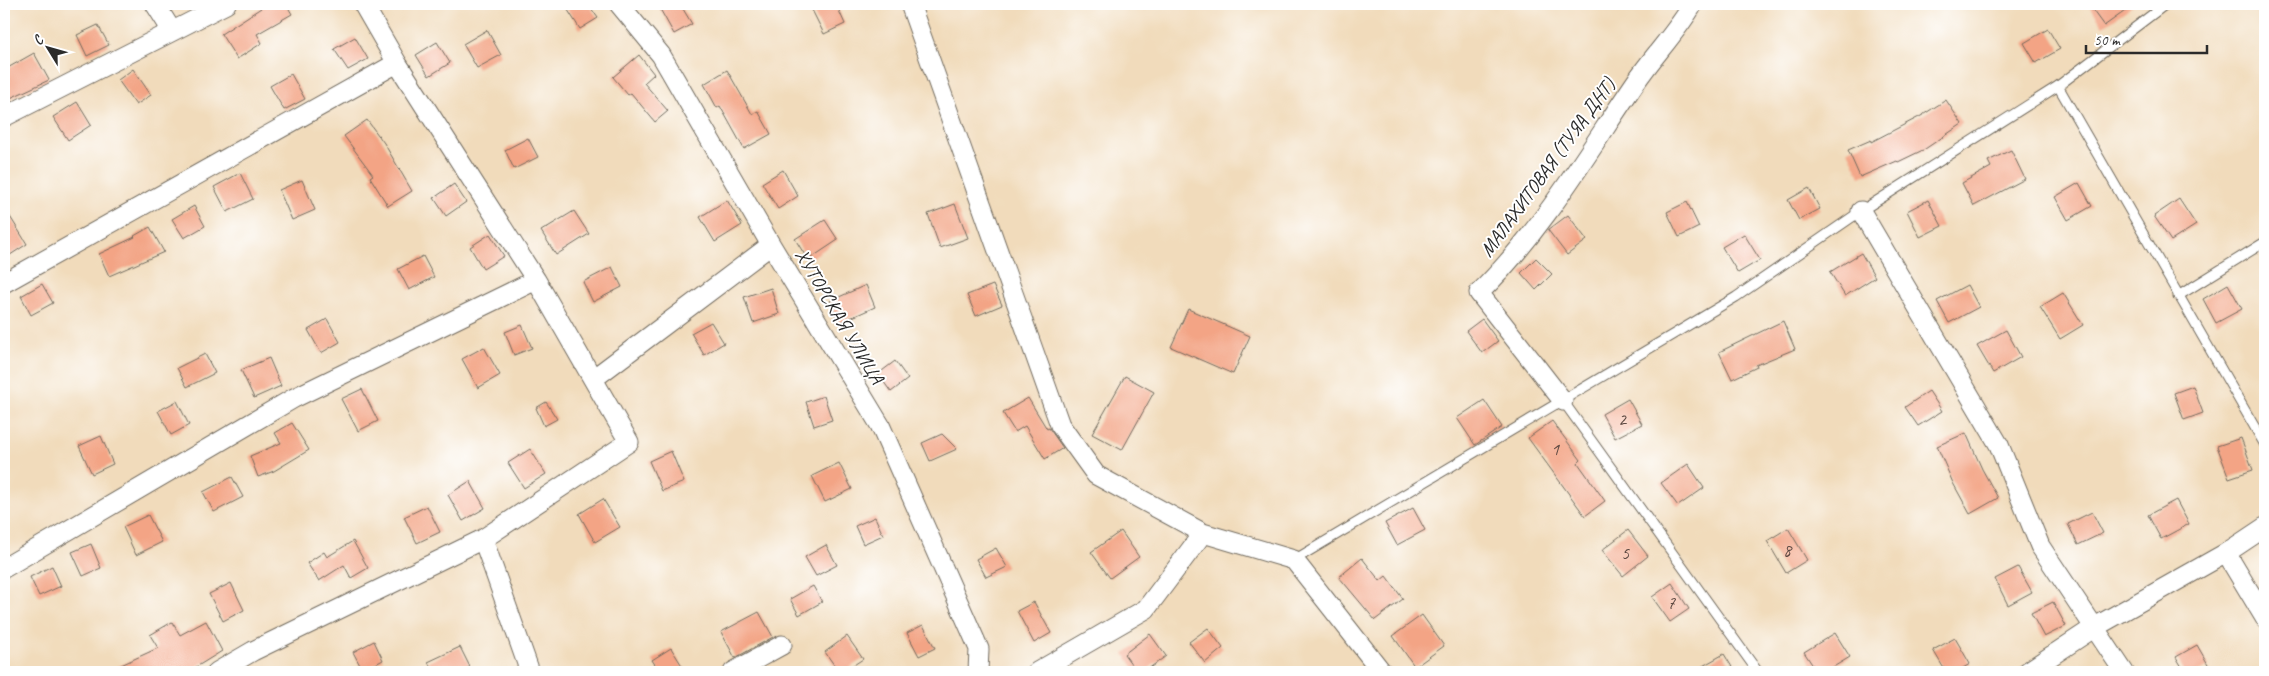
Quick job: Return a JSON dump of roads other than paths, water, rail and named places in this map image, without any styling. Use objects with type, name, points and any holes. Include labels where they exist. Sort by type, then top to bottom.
[{"type":"street","points":[[155,4],[172,31]]},
{"type":"street","points":[[4,117],[226,4]]},
{"type":"street","points":[[217,672],[253,651],[483,539],[629,442],[536,280],[396,63],[363,4]]},
{"type":"street","name":"ХУТОРСКАЯ УЛИЦА","points":[[619,4],[660,54],[771,245],[880,425],[979,650],[978,672]]},
{"type":"street","points":[[910,4],[1060,425],[1096,475],[1203,533],[1294,560],[1382,672]]},
{"type":"street","name":"МАЛАХИТОВАЯ (ТУЯА ДНТ)","points":[[1562,401],[1480,293],[1498,274],[1556,199],[1647,65],[1693,4]]},
{"type":"street","points":[[4,283],[396,63]]},
{"type":"street","points":[[1861,211],[2000,445],[2040,546],[2124,672]]},
{"type":"street","points":[[593,379],[771,245]]},
{"type":"street","points":[[4,568],[294,398],[536,280]]},
{"type":"street","points":[[2027,672],[2095,627],[2226,553],[2265,527]]},
{"type":"street","points":[[1038,672],[1146,609],[1203,533]]},
{"type":"street","points":[[483,539],[530,672]]},
{"type":"street","points":[[2226,553],[2265,618]]},
{"type":"street","points":[[733,672],[782,645]]},
{"type":"lane","points":[[1294,560],[1736,297],[1861,211],[2058,86],[2166,4]]},
{"type":"lane","points":[[2058,86],[2265,445]]},
{"type":"lane","points":[[2178,296],[2265,242]]},
{"type":"lane","points":[[1562,401],[1758,672]]}]
